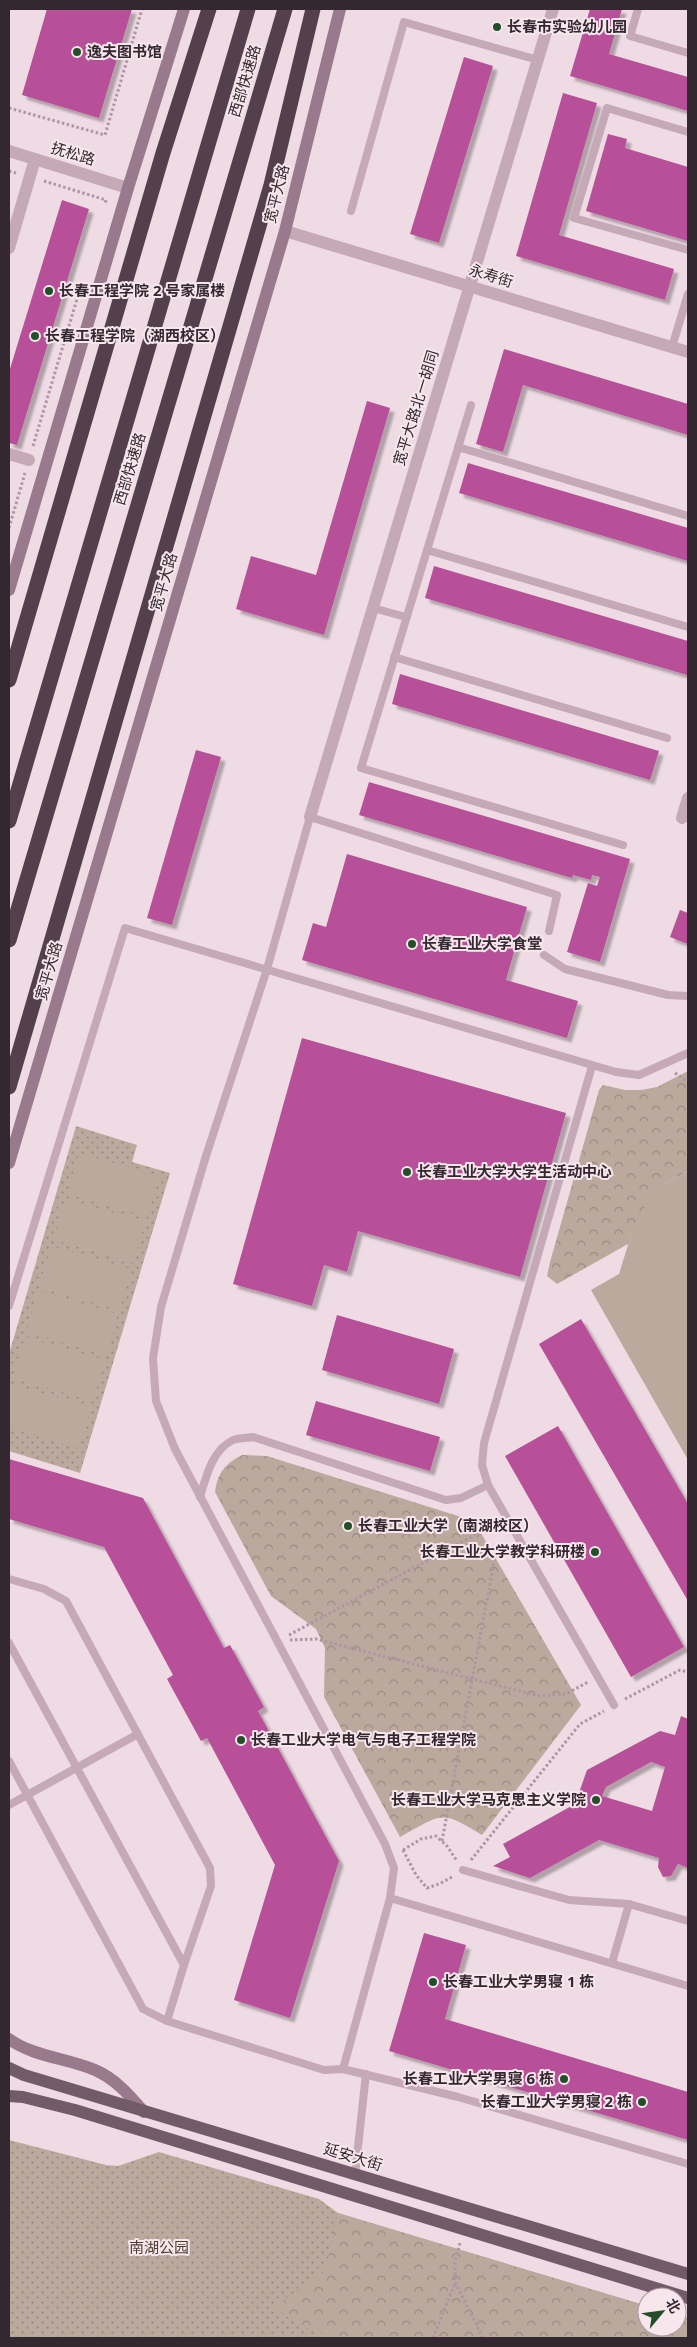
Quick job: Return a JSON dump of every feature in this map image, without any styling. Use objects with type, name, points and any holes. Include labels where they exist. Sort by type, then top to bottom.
[{"type":"highway","points":[[9,680],[160,162],[209,9]]},
{"type":"highway","name":"西部快速路","points":[[9,821],[248,9]]},
{"type":"highway","name":"西部快速路","points":[[9,940],[285,9]]},
{"type":"highway","points":[[9,1087],[272,185],[313,9]]},
{"type":"main road","points":[[9,590],[128,188],[184,9]]},
{"type":"main road","name":"宽平大路","points":[[9,1163],[285,231],[340,9]]},
{"type":"main road","points":[[9,2039],[32,2051],[96,2070],[120,2085],[144,2112]]},
{"type":"main road","name":"延安大街","points":[[9,2068],[33,2078],[144,2112],[688,2274]]},
{"type":"main road","points":[[9,2098],[23,2097],[75,2110],[688,2298]]},
{"type":"street","name":"宽平大路北一胡同","points":[[310,817],[553,9]]},
{"type":"street","name":"抚松路","points":[[9,151],[128,188]]},
{"type":"street","points":[[9,248],[35,159]]},
{"type":"street","name":"永寿街","points":[[285,231],[688,352]]},
{"type":"street","points":[[9,454],[29,460]]},
{"type":"street","points":[[685,821],[688,798]]},
{"type":"lane","points":[[638,9],[630,36],[688,53]]},
{"type":"lane","points":[[351,211],[404,22],[538,60]]},
{"type":"lane","points":[[688,132],[607,108],[574,218],[688,250]]},
{"type":"lane","points":[[672,348],[688,294]]},
{"type":"lane","points":[[471,405],[361,768],[623,845]]},
{"type":"lane","points":[[458,447],[688,516]]},
{"type":"lane","points":[[427,550],[688,627]]},
{"type":"lane","points":[[373,608],[406,617]]},
{"type":"lane","points":[[394,657],[667,738]]},
{"type":"lane","points":[[343,2069],[390,1898],[394,1868],[385,1844],[174,1449],[156,1401],[153,1358],[161,1307],[206,1156],[267,969],[310,817],[557,895],[549,931]]},
{"type":"lane","points":[[9,1306],[125,928],[592,1066],[639,1075],[688,1053]]},
{"type":"lane","points":[[544,956],[565,969],[668,995],[688,996]]},
{"type":"lane","points":[[592,1066],[484,1443],[482,1465],[488,1485],[506,1518],[614,1705]]},
{"type":"lane","points":[[200,1498],[206,1475],[219,1450],[234,1440],[253,1437],[446,1500],[460,1498],[488,1485]]},
{"type":"lane","points":[[9,1579],[44,1589],[66,1601],[210,1868],[211,1886],[184,1964],[167,2021]]},
{"type":"lane","points":[[9,1643],[184,1964]]},
{"type":"lane","points":[[9,1805],[138,1734]]},
{"type":"lane","points":[[9,1761],[143,2009],[167,2021],[324,2070],[343,2069],[458,2097],[688,2164]]},
{"type":"lane","points":[[463,1870],[569,1900],[629,1904],[688,1921]]},
{"type":"lane","points":[[390,1898],[688,1986]]},
{"type":"lane","points":[[612,1963],[629,1904]]},
{"type":"lane","points":[[355,2174],[366,2074]]},
{"type":"path","points":[[9,108],[105,136],[142,9]]},
{"type":"path","points":[[9,171],[106,200],[103,210]]},
{"type":"path","points":[[9,528],[81,284]]},
{"type":"path","points":[[277,1641],[506,1518]]},
{"type":"path","points":[[442,1841],[495,1557],[520,1542]]},
{"type":"path","points":[[277,1641],[316,1639],[539,1696],[566,1694],[598,1677]]},
{"type":"path","points":[[403,1850],[416,1876],[427,1888],[439,1884],[463,1870],[580,1724],[680,1670],[688,1672]]},
{"type":"path","points":[[390,1858],[421,1839],[436,1836],[442,1841],[463,1870]]},
{"type":"path","points":[[463,2229],[454,2263],[455,2282],[483,2338]]},
{"type":"path","points":[[433,2338],[455,2282]]},
{"type":"green space","points":[[688,1071],[688,1171],[666,1183],[638,1216],[628,1244],[557,1284],[547,1276],[550,1262],[599,1090],[603,1085],[625,1090],[657,1087]]},
{"type":"green space","points":[[76,1126],[137,1145],[132,1162],[170,1173],[80,1473],[9,1451],[9,1354]]},
{"type":"green space","points":[[79,1153],[159,1176],[148,1217],[67,1194]]},
{"type":"green space","points":[[688,1171],[688,1460],[591,1290],[619,1274],[637,1216],[666,1183]]},
{"type":"green space","points":[[65,1199],[145,1222],[134,1263],[54,1240]]},
{"type":"green space","points":[[51,1246],[131,1269],[120,1310],[39,1287]]},
{"type":"green space","points":[[38,1291],[118,1314],[107,1355],[26,1332]]},
{"type":"green space","points":[[25,1337],[105,1360],[93,1401],[13,1378]]},
{"type":"green space","points":[[10,1384],[91,1407],[79,1448],[9,1427]]},
{"type":"green space","points":[[242,1455],[267,1456],[474,1521],[581,1705],[482,1835],[457,1821],[441,1818],[425,1823],[400,1837],[324,1697],[325,1648],[316,1629],[271,1596],[215,1492],[223,1469]]},
{"type":"green space","name":"南湖公园","points":[[9,2140],[106,2165],[118,2166],[159,2152],[319,2199],[338,2213],[637,2303],[637,2337],[687,2337],[688,2318],[688,2338],[9,2338]]},
{"type":"green space","points":[[338,2213],[637,2303],[637,2337],[687,2337],[688,2318],[688,2338],[337,2338],[299,2325],[274,2307],[325,2271]]},
{"type":"building","name":"逸夫图书馆","points":[[47,9],[132,9],[99,118],[22,95]]},
{"type":"building","points":[[590,9],[622,9],[609,54],[688,77],[688,111],[570,76]]},
{"type":"building","points":[[464,57],[493,66],[439,243],[410,234]]},
{"type":"building","points":[[563,93],[597,103],[559,235],[674,269],[665,300],[516,256]]},
{"type":"building","points":[[608,134],[627,139],[625,148],[688,167],[688,241],[586,211]]},
{"type":"building","name":"长春工程学院 2 号家属楼","points":[[62,200],[89,209],[17,445],[9,443],[9,372]]},
{"type":"building","points":[[504,349],[688,404],[688,435],[523,385],[503,452],[476,444]]},
{"type":"building","points":[[367,401],[390,408],[324,635],[236,609],[251,556],[316,575]]},
{"type":"building","points":[[468,463],[688,528],[688,561],[459,493]]},
{"type":"building","points":[[434,566],[688,641],[687,675],[425,598]]},
{"type":"building","points":[[400,674],[659,751],[650,780],[392,704]]},
{"type":"building","points":[[196,750],[221,757],[172,925],[147,918]]},
{"type":"building","points":[[369,782],[630,859],[600,962],[567,952],[588,883],[597,886],[600,877],[592,875],[591,880],[573,875],[572,878],[359,815]]},
{"type":"building","name":"长春工业大学食堂","points":[[347,854],[527,907],[506,980],[578,1001],[567,1038],[302,960],[313,923],[326,927]]},
{"type":"building","points":[[680,910],[688,913],[688,944],[670,937]]},
{"type":"building","name":"长春工业大学大学生活动中心","points":[[302,1038],[566,1113],[520,1277],[358,1231],[347,1272],[324,1265],[312,1306],[233,1284]]},
{"type":"building","points":[[337,1315],[454,1349],[439,1404],[322,1370]]},
{"type":"building","points":[[581,1319],[688,1504],[688,1601],[539,1344]]},
{"type":"building","points":[[316,1401],[440,1437],[430,1471],[306,1435]]},
{"type":"building","name":"长春工业大学教学科研楼","points":[[558,1426],[684,1647],[631,1677],[505,1456]]},
{"type":"building","name":"长春工业大学电气与电子工程学院","points":[[9,1459],[143,1498],[224,1648],[230,1645],[264,1707],[258,1711],[339,1861],[290,2018],[234,2000],[275,1865],[207,1738],[201,1741],[167,1679],[173,1675],[104,1547],[9,1519]]},
{"type":"building","name":"长春工业大学马克思主义学院","points":[[681,1716],[688,1719],[688,1868],[678,1864],[671,1876],[663,1877],[658,1867],[659,1858],[599,1840],[530,1878],[493,1866],[510,1857],[503,1844],[575,1804],[587,1770],[660,1731],[675,1735]],"holes":[[[651,1762],[665,1767],[652,1811],[602,1796],[606,1787]]]},
{"type":"building","points":[[424,1933],[466,1945],[445,2019],[688,2092],[688,2140],[389,2051]]},
{"type":"place","name":"长春市实验幼儿园","points":[[497,27]]},
{"type":"place","name":"逸夫图书馆","points":[[77,52]]},
{"type":"place","name":"长春工程学院 2 号家属楼","points":[[49,291]]},
{"type":"place","name":"长春工程学院（湖西校区）","points":[[35,336]]},
{"type":"place","name":"长春工业大学食堂","points":[[412,944]]},
{"type":"place","name":"长春工业大学大学生活动中心","points":[[407,1172]]},
{"type":"place","name":"长春工业大学（南湖校区）","points":[[348,1526]]},
{"type":"place","name":"长春工业大学教学科研楼","points":[[595,1552]]},
{"type":"place","name":"长春工业大学电气与电子工程学院","points":[[241,1740]]},
{"type":"place","name":"长春工业大学马克思主义学院","points":[[596,1800]]},
{"type":"place","name":"长春工业大学男寝 1 栋","points":[[433,1982]]},
{"type":"place","name":"长春工业大学男寝 6 栋","points":[[564,2079]]},
{"type":"place","name":"长春工业大学男寝 2 栋","points":[[642,2102]]}]
